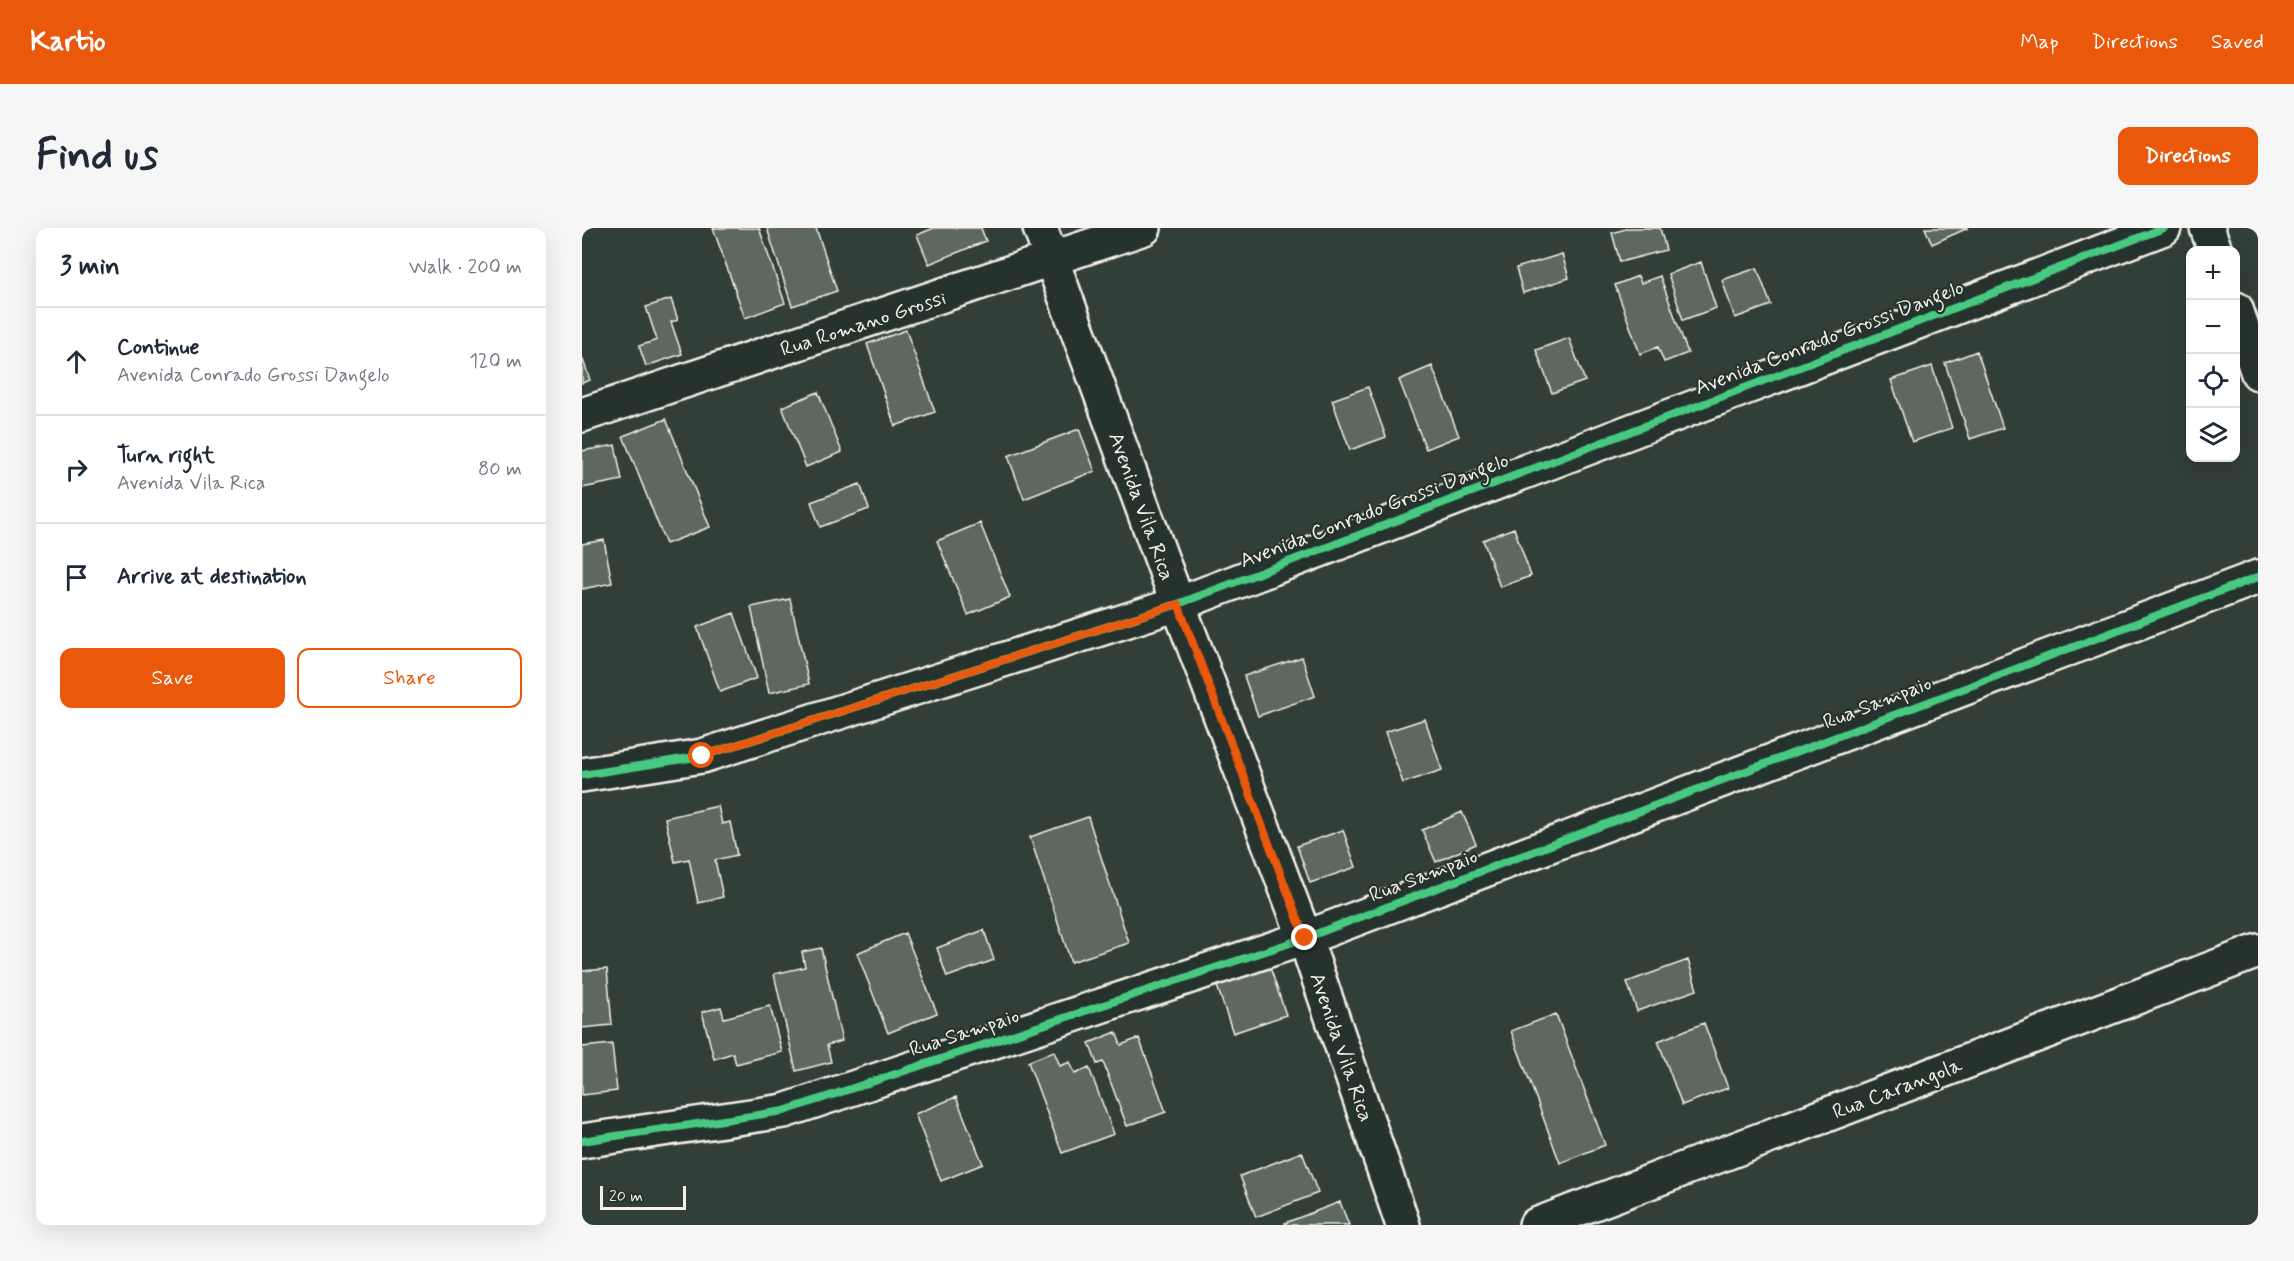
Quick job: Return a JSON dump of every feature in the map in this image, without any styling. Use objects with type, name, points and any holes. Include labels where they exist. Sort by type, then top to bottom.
[{"type":"street","name":"Avenida Vila Rica","points":[[1040,228],[1178,604],[1305,938],[1403,1225]]},
{"type":"street","name":"Rua Romano Grossi","points":[[582,415],[1144,228]]},
{"type":"street","name":"Avenida Conrado Grossi Dangelo","points":[[582,775],[702,756],[1178,604],[2164,228]]},
{"type":"street","points":[[2207,228],[2214,246]]},
{"type":"street","points":[[2240,323],[2258,373]]},
{"type":"street","name":"Rua Sampaio","points":[[582,1141],[784,1111],[1305,938],[2258,577]]},
{"type":"street","name":"Rua Carangola","points":[[1536,1225],[2258,951]]},
{"type":"building","points":[[713,228],[759,228],[785,303],[745,318]]},
{"type":"building","points":[[767,228],[816,228],[837,291],[792,306]]},
{"type":"building","points":[[934,228],[981,228],[986,241],[929,264],[917,235]]},
{"type":"building","points":[[1629,228],[1660,228],[1666,250],[1620,262],[1612,233]]},
{"type":"building","points":[[1925,228],[1968,228],[1932,244]]},
{"type":"building","points":[[1562,254],[1569,278],[1523,293],[1516,268]]},
{"type":"building","points":[[1701,262],[1716,308],[1683,320],[1668,274]]},
{"type":"building","points":[[1757,268],[1771,305],[1735,318],[1722,280]]},
{"type":"building","points":[[1638,276],[1641,283],[1660,276],[1688,353],[1664,362],[1658,347],[1640,354],[1615,285]]},
{"type":"building","points":[[671,299],[678,320],[671,322],[682,354],[646,366],[639,346],[657,340],[646,307]]},
{"type":"building","points":[[906,330],[935,412],[895,426],[867,344]]},
{"type":"building","points":[[1569,338],[1585,381],[1552,393],[1536,350]]},
{"type":"building","points":[[1977,351],[2003,428],[1970,439],[1945,363]]},
{"type":"building","points":[[582,357],[590,380],[582,383]]},
{"type":"building","points":[[1432,366],[1459,436],[1426,449],[1399,380]]},
{"type":"building","points":[[1932,366],[1952,428],[1912,442],[1891,380]]},
{"type":"building","points":[[1368,387],[1386,437],[1350,450],[1332,400]]},
{"type":"building","points":[[818,392],[842,452],[806,467],[782,407]]},
{"type":"building","points":[[666,419],[710,527],[666,544],[623,436]]},
{"type":"building","points":[[1079,429],[1095,471],[1024,499],[1008,456]]},
{"type":"building","points":[[615,445],[622,480],[582,488],[582,451]]},
{"type":"building","points":[[860,484],[869,509],[820,527],[811,502]]},
{"type":"building","points":[[980,523],[1010,597],[968,615],[937,541]]},
{"type":"building","points":[[1514,528],[1531,576],[1500,587],[1483,540]]},
{"type":"building","points":[[604,540],[612,583],[582,589],[582,544]]},
{"type":"building","points":[[790,599],[809,684],[769,693],[751,607]]},
{"type":"building","points":[[734,613],[757,678],[720,692],[697,627]]},
{"type":"building","points":[[1302,657],[1315,696],[1258,716],[1244,676]]},
{"type":"building","points":[[1425,719],[1442,770],[1403,783],[1385,732]]},
{"type":"building","points":[[718,806],[722,824],[730,822],[737,855],[715,860],[723,897],[698,903],[689,859],[675,862],[665,818]]},
{"type":"building","points":[[1462,812],[1476,844],[1436,862],[1422,830]]},
{"type":"building","points":[[1088,817],[1129,943],[1071,962],[1030,837]]},
{"type":"building","points":[[1343,830],[1356,867],[1310,883],[1297,846]]},
{"type":"building","points":[[984,930],[994,960],[947,977],[937,948]]},
{"type":"building","points":[[905,933],[937,1013],[888,1033],[857,953]]},
{"type":"building","points":[[821,948],[842,1041],[827,1045],[831,1062],[796,1071],[774,974],[805,967],[802,952]]},
{"type":"building","points":[[1688,960],[1697,990],[1637,1011],[1627,982]]},
{"type":"building","points":[[1270,967],[1286,1015],[1233,1033],[1217,986]]},
{"type":"building","points":[[607,969],[612,1025],[582,1028],[582,971]]},
{"type":"building","points":[[770,1006],[782,1052],[736,1064],[733,1053],[714,1059],[702,1012],[721,1007],[724,1018]]},
{"type":"building","points":[[1556,1014],[1605,1145],[1560,1163],[1511,1031]]},
{"type":"building","points":[[1704,1023],[1728,1088],[1682,1105],[1658,1041]]},
{"type":"building","points":[[1116,1032],[1121,1045],[1139,1038],[1166,1112],[1127,1126],[1103,1062],[1097,1064],[1089,1043]]},
{"type":"building","points":[[612,1044],[617,1091],[582,1095],[582,1047]]},
{"type":"building","points":[[1054,1051],[1060,1066],[1070,1062],[1075,1074],[1089,1068],[1114,1134],[1062,1153],[1028,1062]]},
{"type":"building","points":[[956,1097],[983,1164],[941,1181],[915,1114]]},
{"type":"building","points":[[1302,1152],[1318,1193],[1256,1217],[1240,1176]]},
{"type":"building","points":[[1340,1202],[1349,1225],[1286,1225],[1285,1223]]},
{"type":"cycle path","points":[[582,775],[702,756],[1178,604],[2164,228]]},
{"type":"cycle path","points":[[582,1141],[784,1111],[1305,938],[2258,577]]},
{"type":"route","points":[[702,756],[1178,604],[1305,938]]}]
